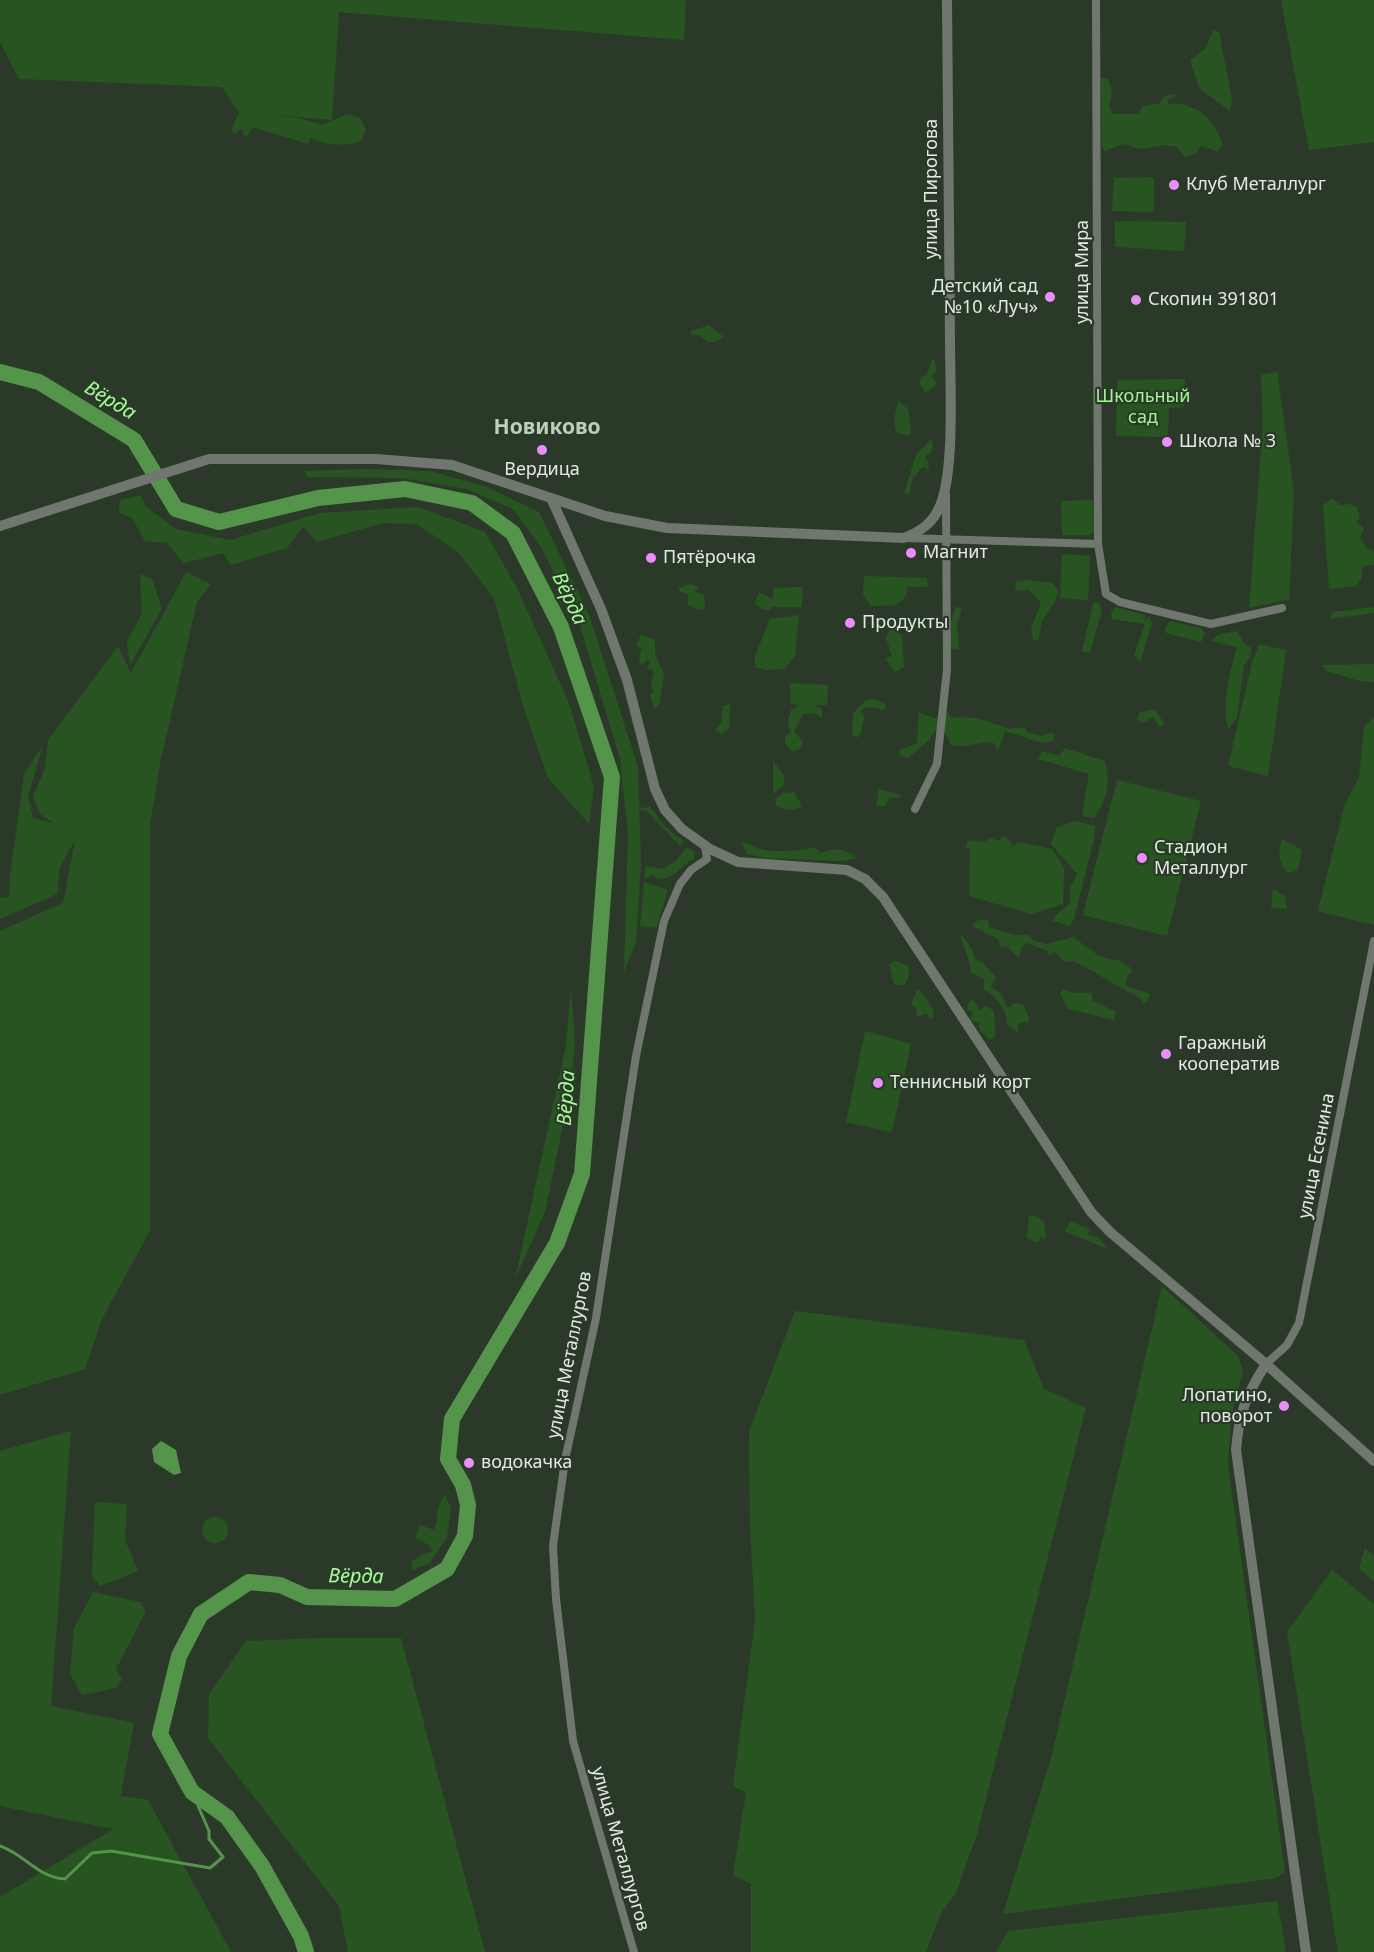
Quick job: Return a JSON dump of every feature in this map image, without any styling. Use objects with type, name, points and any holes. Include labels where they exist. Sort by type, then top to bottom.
[{"type":"street","name":"улица Пирогова","points":[[904,538],[919,532],[931,521],[940,505],[946,484],[950,405],[947,0]]},
{"type":"street","name":"улица Мира","points":[[1096,0],[1098,544],[1106,594],[1120,602],[1210,624],[1282,608]]},
{"type":"street","points":[[0,526],[208,459],[376,459],[452,465],[605,516],[667,528],[1098,544]]},
{"type":"street","points":[[915,809],[937,764],[947,669],[946,484]]},
{"type":"street","points":[[552,498],[601,609],[627,680],[655,789],[665,810],[681,829],[705,846],[738,861],[847,870],[865,879],[883,897],[1091,1212],[1110,1232],[1266,1364],[1374,1461]]},
{"type":"street","name":"улица Металлургов","points":[[634,1952],[573,1741],[556,1599],[553,1546],[565,1460],[596,1318],[636,1056],[655,961],[664,921],[673,898],[691,870],[707,859],[705,846]]},
{"type":"street","name":"улица Есенина","points":[[1266,1364],[1287,1346],[1299,1323],[1374,941]]},
{"type":"street","points":[[1266,1364],[1246,1395],[1238,1424],[1236,1450],[1306,1952]]},
{"type":"green space","points":[[0,0],[686,0],[684,40],[339,12],[332,120],[259,114],[299,118],[322,125],[347,114],[360,118],[366,129],[362,140],[351,144],[322,142],[311,137],[308,144],[253,127],[246,138],[242,133],[245,130],[240,129],[234,134],[232,129],[239,112],[222,87],[19,79],[0,42]]},
{"type":"green space","points":[[1281,0],[1374,0],[1374,142],[1309,150]]},
{"type":"green space","points":[[1213,30],[1219,32],[1232,99],[1230,111],[1199,88],[1190,60],[1206,48]]},
{"type":"green space","points":[[1101,77],[1108,79],[1112,93],[1109,108],[1113,114],[1138,114],[1143,106],[1160,103],[1164,97],[1172,94],[1179,96],[1169,99],[1168,104],[1187,106],[1203,114],[1215,128],[1223,146],[1217,151],[1201,146],[1195,154],[1185,157],[1177,147],[1164,145],[1140,149],[1124,144],[1105,151],[1102,148]]},
{"type":"green space","points":[[1150,177],[1154,179],[1154,210],[1151,212],[1112,211],[1114,178]]},
{"type":"green space","points":[[1115,221],[1186,222],[1184,251],[1115,247]]},
{"type":"green space","points":[[709,325],[724,337],[716,342],[707,342],[699,335],[691,335],[691,331]]},
{"type":"green space","points":[[935,359],[936,373],[931,376],[936,382],[935,387],[925,392],[920,384],[921,377],[927,375],[932,360]]},
{"type":"green space","points":[[1277,372],[1294,492],[1289,599],[1249,608],[1263,424],[1261,375]]},
{"type":"green space","name":"Школьный сад","points":[[1185,379],[1184,407],[1169,408],[1168,437],[1116,436],[1117,380]]},
{"type":"green space","points":[[898,401],[908,409],[911,429],[909,436],[896,432],[894,419]]},
{"type":"green space","points":[[931,439],[933,446],[931,453],[925,456],[929,465],[927,473],[926,467],[920,469],[912,481],[909,495],[904,493],[916,455]]},
{"type":"green space","points":[[364,469],[430,471],[487,487],[539,512],[589,615],[638,767],[641,864],[636,942],[624,972],[628,833],[620,759],[579,622],[541,547],[514,510],[467,489],[402,478],[307,477],[305,471]]},
{"type":"green space","points":[[141,495],[146,507],[176,529],[230,540],[320,513],[418,507],[485,532],[517,588],[569,703],[594,787],[589,824],[548,778],[524,709],[494,598],[458,552],[417,524],[383,523],[317,542],[303,527],[287,548],[231,565],[223,553],[184,563],[167,543],[145,541],[132,518],[119,513],[120,500]]},
{"type":"green space","points":[[1333,499],[1340,505],[1350,504],[1357,508],[1360,518],[1356,522],[1364,528],[1360,538],[1366,547],[1374,552],[1374,565],[1363,566],[1361,580],[1356,586],[1329,589],[1323,505]]},
{"type":"green space","points":[[1093,500],[1094,532],[1090,535],[1062,535],[1061,501]]},
{"type":"green space","points":[[1062,554],[1090,556],[1088,600],[1060,598]]},
{"type":"green space","points":[[186,572],[211,584],[197,602],[161,759],[150,825],[150,1231],[102,1319],[85,1369],[0,1395],[0,931],[63,903],[75,840],[60,867],[57,894],[0,919],[0,898],[9,897],[24,774],[43,745],[28,796],[33,818],[53,823],[40,814],[33,797],[45,768],[48,740],[118,646],[131,673]]},
{"type":"green space","points":[[140,574],[152,579],[162,609],[130,665],[127,642],[142,613]]},
{"type":"green space","points":[[864,576],[927,578],[928,587],[908,587],[903,600],[895,605],[871,606],[863,594]]},
{"type":"green space","points":[[1027,580],[1052,583],[1058,590],[1056,600],[1042,621],[1038,641],[1033,639],[1031,629],[1041,602],[1029,590],[1015,591],[1016,582]]},
{"type":"green space","points":[[691,584],[699,587],[695,592],[704,595],[705,608],[699,610],[688,605],[688,594],[680,592],[678,588]]},
{"type":"green space","points":[[803,587],[802,607],[773,607],[768,611],[761,609],[755,603],[759,592],[773,599],[773,588]]},
{"type":"green space","points":[[1093,603],[1099,603],[1102,610],[1090,653],[1082,651]]},
{"type":"green space","points":[[956,606],[962,609],[957,624],[959,650],[950,648],[951,621]]},
{"type":"green space","points":[[1115,607],[1145,615],[1145,622],[1149,616],[1152,624],[1140,662],[1134,655],[1145,624],[1112,619],[1111,612]]},
{"type":"green space","points":[[1374,607],[1374,613],[1329,619],[1333,612]]},
{"type":"green space","points":[[799,615],[795,656],[784,669],[766,670],[755,667],[755,656],[770,619]]},
{"type":"green space","points":[[1170,621],[1201,628],[1205,633],[1201,642],[1166,633],[1165,628]]},
{"type":"green space","points":[[890,628],[902,635],[904,667],[895,672],[885,658],[892,656],[886,638]]},
{"type":"green space","points":[[1237,631],[1243,642],[1251,648],[1251,656],[1244,665],[1237,718],[1228,730],[1226,698],[1237,647],[1211,641],[1219,634]]},
{"type":"green space","points":[[641,634],[655,640],[655,654],[664,674],[659,706],[654,709],[650,694],[654,692],[651,686],[654,671],[647,668],[650,662],[647,660],[641,666],[639,658],[642,649],[636,646]]},
{"type":"green space","points":[[1259,644],[1286,650],[1268,776],[1228,766],[1252,663]]},
{"type":"green space","points":[[1374,664],[1374,682],[1360,681],[1326,671],[1322,665]]},
{"type":"green space","points":[[790,683],[828,685],[827,705],[814,705],[822,709],[822,718],[813,713],[803,714],[794,732],[803,741],[800,749],[792,751],[785,744],[785,736],[790,733],[788,720],[791,710],[799,705],[791,704]]},
{"type":"green space","points":[[876,699],[887,705],[882,711],[878,708],[866,707],[861,711],[865,716],[860,735],[856,738],[852,734],[853,713],[866,700]]},
{"type":"green space","points":[[730,704],[729,728],[721,734],[715,730],[721,723],[723,706]]},
{"type":"green space","points":[[1154,709],[1165,724],[1159,726],[1153,717],[1143,723],[1137,720],[1139,713]]},
{"type":"green space","points":[[948,712],[953,718],[975,718],[1009,728],[1025,728],[1027,732],[1042,736],[1049,733],[1055,734],[1053,741],[1043,743],[1005,731],[998,751],[994,743],[951,745],[946,734],[936,729],[929,740],[908,758],[900,756],[899,750],[917,744],[919,713],[935,718]]},
{"type":"green space","points":[[1374,717],[1374,925],[1318,911],[1345,804],[1359,778],[1364,727]]},
{"type":"green space","points":[[1065,748],[1105,761],[1108,776],[1107,790],[1094,818],[1082,816],[1089,774],[1038,759],[1042,751],[1059,756]]},
{"type":"green space","points":[[773,761],[784,776],[784,785],[773,794]]},
{"type":"green space","name":"Стадион Металлург","points":[[1117,780],[1201,801],[1167,936],[1083,915]]},
{"type":"green space","points":[[879,789],[902,795],[898,798],[889,798],[885,806],[876,807]]},
{"type":"green space","points":[[794,792],[802,806],[789,810],[776,805],[775,799],[783,793]]},
{"type":"green space","points":[[650,807],[665,827],[684,841],[680,846],[646,810],[642,811],[640,808]]},
{"type":"green space","points":[[1076,821],[1095,826],[1094,839],[1074,919],[1070,926],[1053,921],[1055,916],[1070,903],[1070,888],[1077,874],[1051,844],[1057,827]]},
{"type":"green space","points":[[1003,836],[1009,839],[1013,847],[1018,842],[1052,849],[1064,868],[1063,904],[1031,914],[969,896],[970,850],[966,847],[968,840],[984,842],[991,838],[999,841]]},
{"type":"green space","points":[[1282,839],[1302,850],[1298,870],[1288,873],[1282,864],[1280,853]]},
{"type":"green space","points":[[741,842],[771,851],[814,847],[821,853],[840,850],[857,858],[843,861],[766,858],[747,854]]},
{"type":"green space","points":[[686,848],[694,851],[694,859],[675,874],[658,879],[653,874],[644,880],[646,866],[663,869],[676,861]]},
{"type":"green space","points":[[644,882],[668,890],[656,928],[640,926]]},
{"type":"green space","points":[[1273,889],[1285,896],[1287,909],[1271,908]]},
{"type":"green space","points":[[988,919],[989,927],[1015,935],[1029,935],[1032,940],[1047,944],[1073,937],[1099,956],[1120,961],[1131,968],[1132,973],[1129,973],[1125,985],[1150,994],[1147,1002],[1143,1004],[1141,999],[1074,961],[1065,962],[1055,952],[1049,956],[1046,950],[1027,943],[1021,948],[1019,958],[1006,946],[1001,947],[998,939],[972,926],[976,921]]},
{"type":"green space","points":[[960,933],[972,949],[975,959],[984,964],[996,977],[991,986],[1002,995],[1007,1008],[1014,1003],[1024,1005],[1029,1018],[1028,1022],[1018,1023],[1018,1032],[1007,1025],[1006,1015],[1000,1004],[993,995],[984,990],[984,979],[971,973]]},
{"type":"green space","points":[[896,961],[908,966],[909,975],[905,985],[894,985],[889,964]]},
{"type":"green space","points":[[571,987],[575,1045],[569,1096],[545,1212],[515,1279],[566,1046]]},
{"type":"green space","points":[[918,988],[934,1011],[932,1020],[926,1013],[917,1017],[916,1008],[911,1004]]},
{"type":"green space","points":[[1063,989],[1073,993],[1091,993],[1093,1001],[1116,1012],[1114,1020],[1068,1009],[1060,994]]},
{"type":"green space","points":[[973,999],[979,1010],[986,1006],[994,1011],[995,1036],[990,1040],[980,1031],[979,1023],[971,1020],[972,1012],[967,1010],[968,1004]]},
{"type":"green space","name":"Теннисный корт","points":[[865,1031],[911,1044],[892,1132],[846,1122]]},
{"type":"green space","points":[[1034,1215],[1044,1222],[1046,1239],[1041,1237],[1038,1243],[1027,1238],[1029,1216]]},
{"type":"green space","points":[[1070,1221],[1090,1230],[1088,1235],[1099,1238],[1107,1249],[1065,1231]]},
{"type":"green space","points":[[1162,1286],[1238,1356],[1243,1370],[1231,1418],[1228,1465],[1285,1872],[1277,1878],[1003,1914],[1051,1758]]},
{"type":"green space","points":[[795,1311],[1024,1340],[1044,1389],[1086,1408],[977,1834],[956,1893],[941,1913],[926,1952],[751,1952],[751,1884],[733,1875],[746,1793],[733,1786],[755,1621],[750,1524],[749,1432]]},
{"type":"green space","points":[[71,1431],[51,1706],[134,1723],[119,1805],[121,1796],[148,1800],[231,1952],[0,1952],[0,1897],[113,1829],[0,1806],[0,1451]]},
{"type":"green space","points":[[445,1495],[451,1508],[447,1537],[430,1563],[412,1570],[412,1562],[422,1554],[432,1552],[429,1545],[415,1538],[420,1525],[434,1530],[440,1504]]},
{"type":"green space","points":[[95,1502],[127,1504],[125,1540],[138,1571],[100,1586],[92,1576]]},
{"type":"green space","points":[[215,1517],[224,1521],[228,1530],[224,1539],[215,1543],[206,1539],[202,1530],[206,1521]]},
{"type":"green space","points":[[1365,1548],[1374,1556],[1374,1582],[1359,1568]]},
{"type":"green space","points":[[1332,1570],[1374,1604],[1374,1952],[1338,1952],[1287,1632]]},
{"type":"green space","points":[[93,1592],[140,1602],[146,1611],[116,1669],[122,1680],[116,1688],[82,1695],[70,1674],[74,1628]]},
{"type":"green space","points":[[401,1638],[485,1952],[348,1952],[339,1906],[208,1738],[209,1694],[246,1641]]},
{"type":"green space","points":[[1277,1901],[1286,1952],[996,1952],[1008,1931]]},
{"type":"shaded area","points":[[161,1441],[176,1450],[181,1473],[174,1475],[154,1462],[152,1449]]},
{"type":"waterway","name":"Вёрда","points":[[0,372],[39,382],[134,440],[176,509],[219,522],[318,498],[405,489],[472,503],[513,533],[561,627],[612,777],[582,1174],[557,1243],[452,1419],[448,1459],[463,1485],[468,1505],[465,1536],[447,1569],[395,1599],[307,1597],[280,1585],[249,1582],[201,1614],[179,1656],[160,1734],[192,1792],[227,1817],[262,1866],[301,1936],[306,1952]]},
{"type":"waterway","points":[[0,1846],[39,1870],[65,1879],[92,1853],[111,1851],[210,1868],[223,1857],[209,1839],[209,1831],[192,1792]]},
{"type":"place","name":"Клуб Металлург","points":[[1174,185]]},
{"type":"place","name":"Детский сад №10 «Луч»","points":[[1050,297]]},
{"type":"place","name":"Скопин 391801","points":[[1136,300]]},
{"type":"place","name":"Школа № 3","points":[[1167,442]]},
{"type":"place","name":"Вердица","points":[[542,450]]},
{"type":"place","name":"Магнит","points":[[911,553]]},
{"type":"place","name":"Пятёрочка","points":[[651,558]]},
{"type":"place","name":"Продукты","points":[[850,623]]},
{"type":"place","name":"Стадион Металлург","points":[[1142,858]]},
{"type":"place","name":"Гаражный кооператив","points":[[1166,1054]]},
{"type":"place","name":"Теннисный корт","points":[[878,1083]]},
{"type":"place","name":"Лопатино, поворот","points":[[1284,1406]]},
{"type":"place","name":"водокачка","points":[[469,1463]]},
{"type":"district","name":"Новиково","points":[[547,428]]}]
